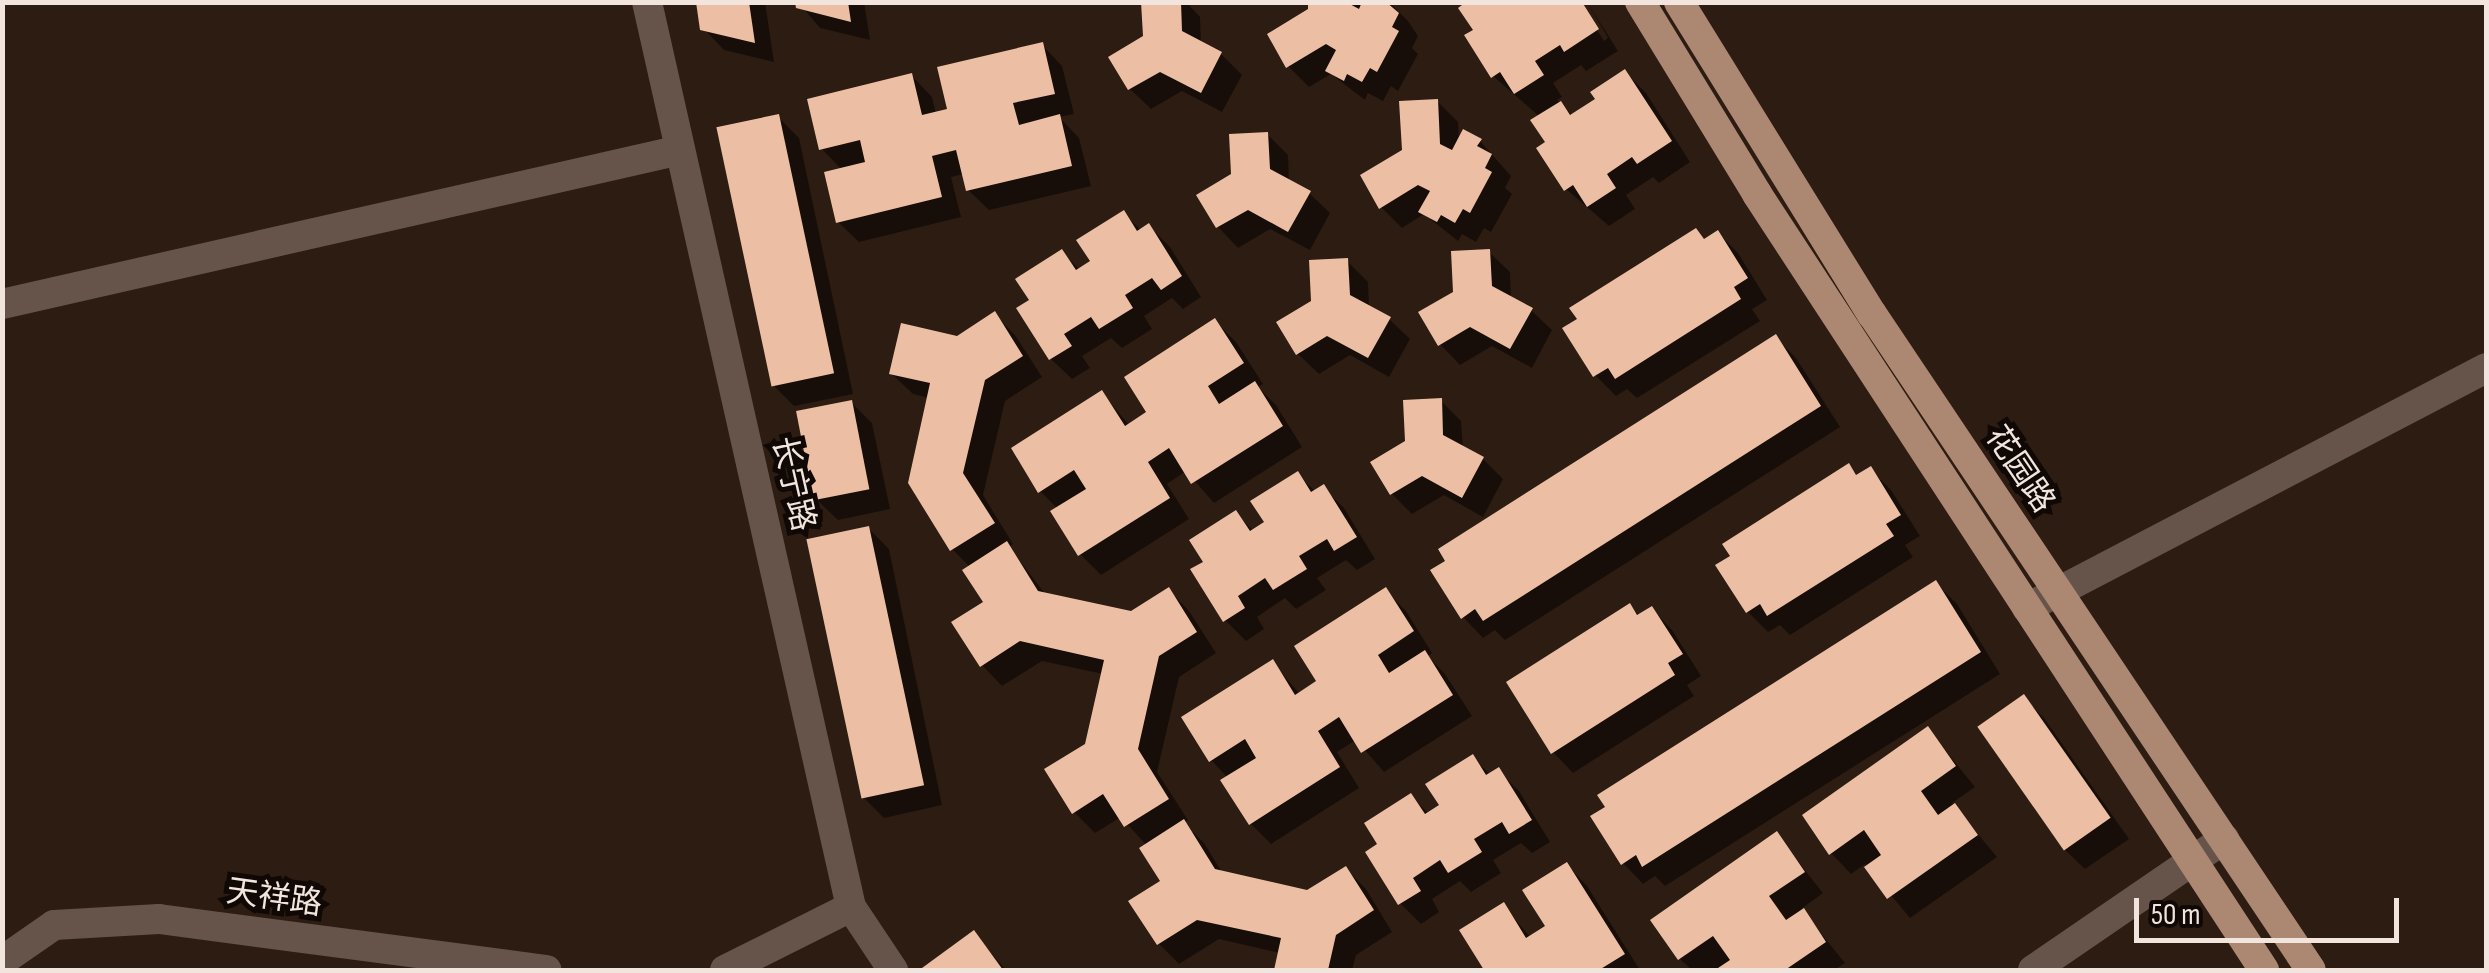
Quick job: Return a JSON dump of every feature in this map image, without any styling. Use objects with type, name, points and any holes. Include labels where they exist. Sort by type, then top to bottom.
[{"type":"main road","points":[[1640,2],[1757,194],[2264,970]]},
{"type":"main road","name":"花园路","points":[[1679,2],[1872,314],[2312,970]]},
{"type":"street","name":"长宁路","points":[[647,2],[851,907],[893,970]]},
{"type":"street","points":[[2,304],[680,150]]},
{"type":"street","points":[[2027,608],[2486,368]]},
{"type":"street","points":[[2033,970],[2224,839]]},
{"type":"street","points":[[725,970],[851,907]]},
{"type":"street","name":"天祥路","points":[[2,961],[54,925],[159,919],[547,970]]},
{"type":"building","points":[[696,2],[749,2],[755,43],[700,30]]},
{"type":"building","points":[[795,2],[848,2],[851,22],[796,8]]},
{"type":"building","points":[[1141,2],[1181,2],[1182,31],[1222,52],[1201,93],[1160,72],[1128,90],[1108,57],[1143,36]]},
{"type":"building","points":[[1308,2],[1346,2],[1359,9],[1362,2],[1386,2],[1399,13],[1392,27],[1399,31],[1377,72],[1370,68],[1362,82],[1347,74],[1344,81],[1325,71],[1336,50],[1326,44],[1286,68],[1267,34],[1308,9]]},
{"type":"building","points":[[1466,2],[1582,2],[1599,29],[1564,52],[1560,45],[1535,61],[1544,75],[1514,94],[1500,72],[1491,78],[1464,35],[1473,30],[1458,8]]},
{"type":"building","points":[[1043,42],[1055,94],[1013,103],[1019,125],[1060,114],[1072,166],[966,191],[956,150],[932,156],[942,197],[836,223],[824,172],[865,162],[860,140],[819,150],[807,99],[912,73],[922,115],[947,109],[937,67]]},
{"type":"building","points":[[1625,69],[1672,141],[1637,164],[1632,157],[1607,174],[1616,188],[1587,207],[1573,185],[1564,191],[1536,148],[1545,142],[1530,120],[1561,101],[1570,115],[1595,99],[1590,92]]},
{"type":"building","points":[[1438,99],[1440,144],[1452,150],[1463,129],[1482,139],[1477,146],[1492,154],[1485,168],[1492,172],[1470,213],[1463,209],[1455,223],[1441,215],[1437,222],[1418,212],[1430,191],[1418,185],[1379,209],[1360,175],[1402,150],[1399,101]]},
{"type":"building","points":[[779,114],[834,373],[771,387],[716,127]]},
{"type":"building","points":[[1268,132],[1270,169],[1311,191],[1288,232],[1248,210],[1216,228],[1196,195],[1231,174],[1229,134]]},
{"type":"building","points":[[1124,210],[1137,231],[1149,223],[1182,276],[1161,290],[1152,278],[1125,295],[1133,308],[1099,329],[1091,317],[1064,334],[1072,346],[1049,360],[1016,308],[1029,300],[1015,279],[1062,249],[1076,270],[1090,261],[1076,240]]},
{"type":"building","points":[[1696,228],[1704,239],[1718,230],[1748,278],[1734,287],[1741,299],[1615,379],[1608,368],[1593,377],[1562,328],[1577,319],[1569,308]]},
{"type":"building","points":[[1490,249],[1492,286],[1533,308],[1510,349],[1470,327],[1438,346],[1418,312],[1453,292],[1451,251]]},
{"type":"building","points":[[1348,258],[1350,295],[1391,317],[1368,358],[1327,336],[1296,355],[1276,322],[1311,301],[1309,260]]},
{"type":"building","points":[[995,311],[1023,356],[985,380],[963,473],[995,523],[950,551],[908,483],[930,383],[889,374],[901,323],[957,336]]},
{"type":"building","points":[[1215,318],[1244,363],[1208,386],[1219,404],[1255,381],[1283,426],[1191,484],[1169,448],[1148,462],[1170,498],[1078,556],[1050,511],[1086,489],[1074,470],[1038,493],[1011,448],[1102,390],[1125,426],[1146,412],[1124,377]]},
{"type":"building","points":[[1776,334],[1821,406],[1483,621],[1475,609],[1461,619],[1430,570],[1445,561],[1438,549]]},
{"type":"building","points":[[1442,398],[1443,435],[1484,457],[1462,498],[1422,476],[1390,495],[1370,462],[1405,441],[1403,400]]},
{"type":"building","points":[[852,400],[869,489],[813,500],[796,411]]},
{"type":"building","points":[[1849,463],[1856,475],[1871,466],[1901,515],[1886,524],[1894,536],[1767,616],[1760,604],[1746,613],[1715,565],[1730,556],[1722,544]]},
{"type":"building","points":[[1298,471],[1311,492],[1324,484],[1357,537],[1334,551],[1327,539],[1299,556],[1307,569],[1273,590],[1265,578],[1238,596],[1245,608],[1223,622],[1190,569],[1203,562],[1189,540],[1236,510],[1250,531],[1264,522],[1250,501]]},
{"type":"building","points":[[869,526],[924,785],[861,799],[806,539]]},
{"type":"building","points":[[1007,541],[1038,591],[1131,611],[1169,587],[1197,632],[1159,656],[1138,749],[1169,799],[1124,827],[1103,794],[1072,814],[1044,769],[1085,744],[1104,660],[1020,641],[980,667],[951,622],[983,602],[962,570]]},
{"type":"building","points":[[1936,580],[1981,652],[1642,867],[1636,855],[1621,865],[1590,816],[1605,807],[1597,795]]},
{"type":"building","points":[[1386,587],[1414,631],[1378,655],[1389,673],[1425,650],[1453,695],[1361,753],[1339,717],[1318,731],[1340,767],[1249,825],[1220,780],[1256,758],[1245,739],[1209,762],[1181,717],[1273,659],[1295,695],[1316,681],[1294,646]]},
{"type":"building","points":[[1630,603],[1637,615],[1652,606],[1683,654],[1668,663],[1675,675],[1551,754],[1506,682]]},
{"type":"building","points":[[2024,694],[2111,818],[2064,850],[1977,727]]},
{"type":"building","points":[[1928,726],[1956,766],[1921,791],[1938,815],[1955,803],[1978,835],[1887,899],[1864,867],[1881,855],[1864,830],[1829,855],[1802,815]]},
{"type":"building","points":[[1473,754],[1486,775],[1499,767],[1532,820],[1509,834],[1502,822],[1474,839],[1482,852],[1448,873],[1440,860],[1413,878],[1421,891],[1398,905],[1365,852],[1377,844],[1364,823],[1411,793],[1425,814],[1439,805],[1425,784]]},
{"type":"building","points":[[1184,819],[1215,869],[1307,890],[1346,866],[1374,910],[1336,935],[1328,970],[1274,970],[1281,938],[1197,920],[1157,945],[1128,901],[1160,881],[1139,848]]},
{"type":"building","points":[[1777,831],[1805,872],[1769,896],[1786,920],[1804,908],[1826,942],[1785,970],[1715,970],[1730,960],[1713,936],[1678,960],[1650,920]]},
{"type":"building","points":[[1567,862],[1625,954],[1599,970],[1484,970],[1459,930],[1504,902],[1526,938],[1545,926],[1522,890]]},
{"type":"building","points":[[974,930],[1003,970],[922,968]]}]
